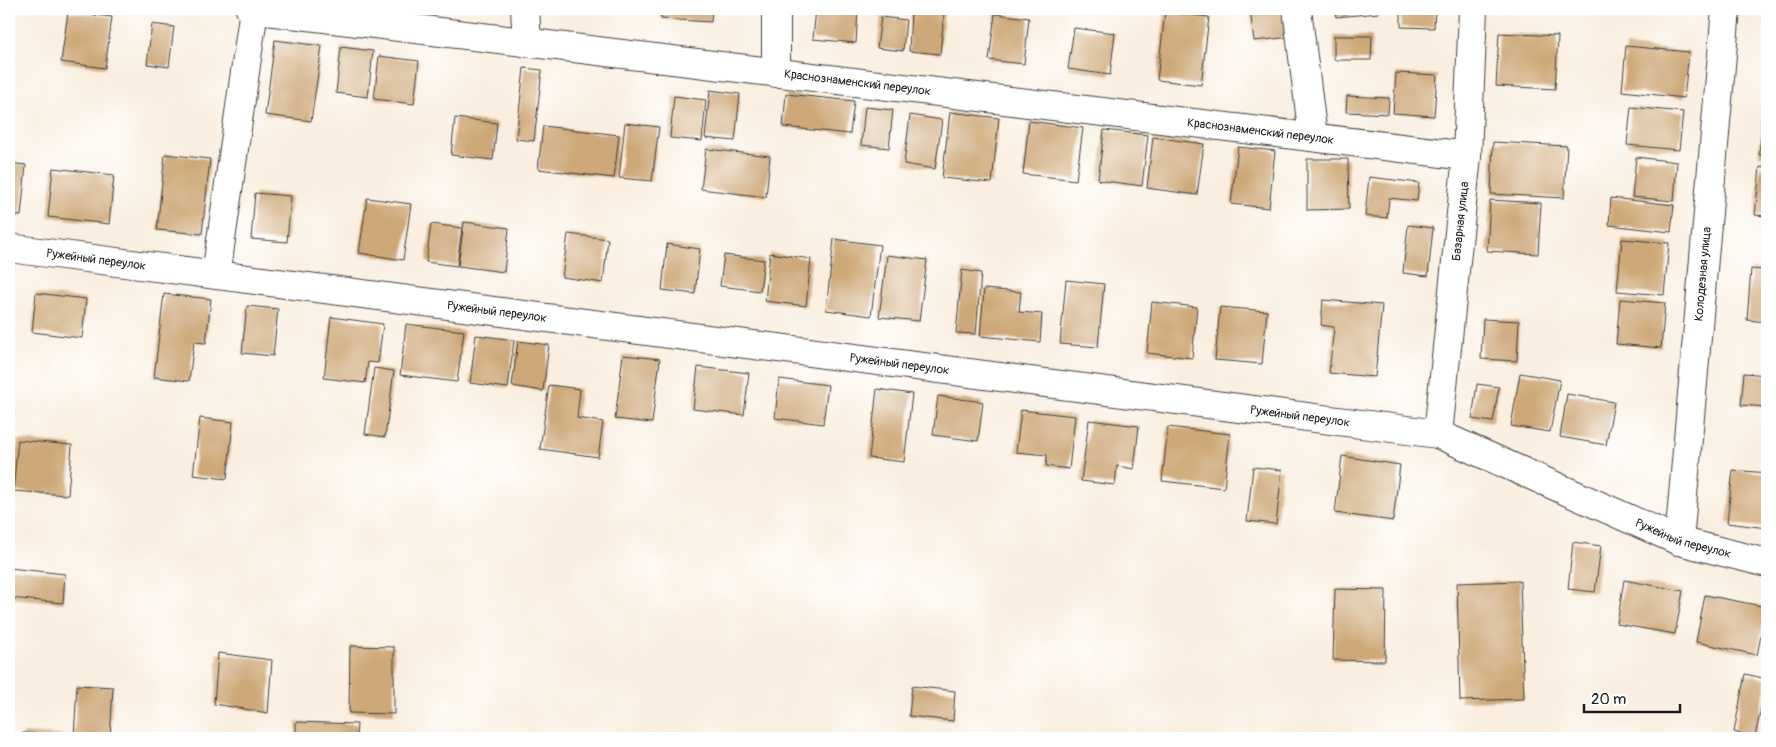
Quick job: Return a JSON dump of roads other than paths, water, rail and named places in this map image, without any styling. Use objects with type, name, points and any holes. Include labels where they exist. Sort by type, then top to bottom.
[{"type":"street","points":[[216,275],[252,9]]},
{"type":"street","name":"Краснознаменский переулок","points":[[252,9],[1467,156]]},
{"type":"street","points":[[525,9],[527,43]]},
{"type":"street","points":[[776,9],[776,73]]},
{"type":"street","points":[[1297,9],[1313,138]]},
{"type":"street","name":"Базарная улица","points":[[1438,434],[1467,156],[1473,9]]},
{"type":"street","name":"Колодезная улица","points":[[1679,541],[1726,9]]},
{"type":"street","name":"Ружейный переулок","points":[[9,248],[1438,434],[1679,541],[1767,563]]}]
